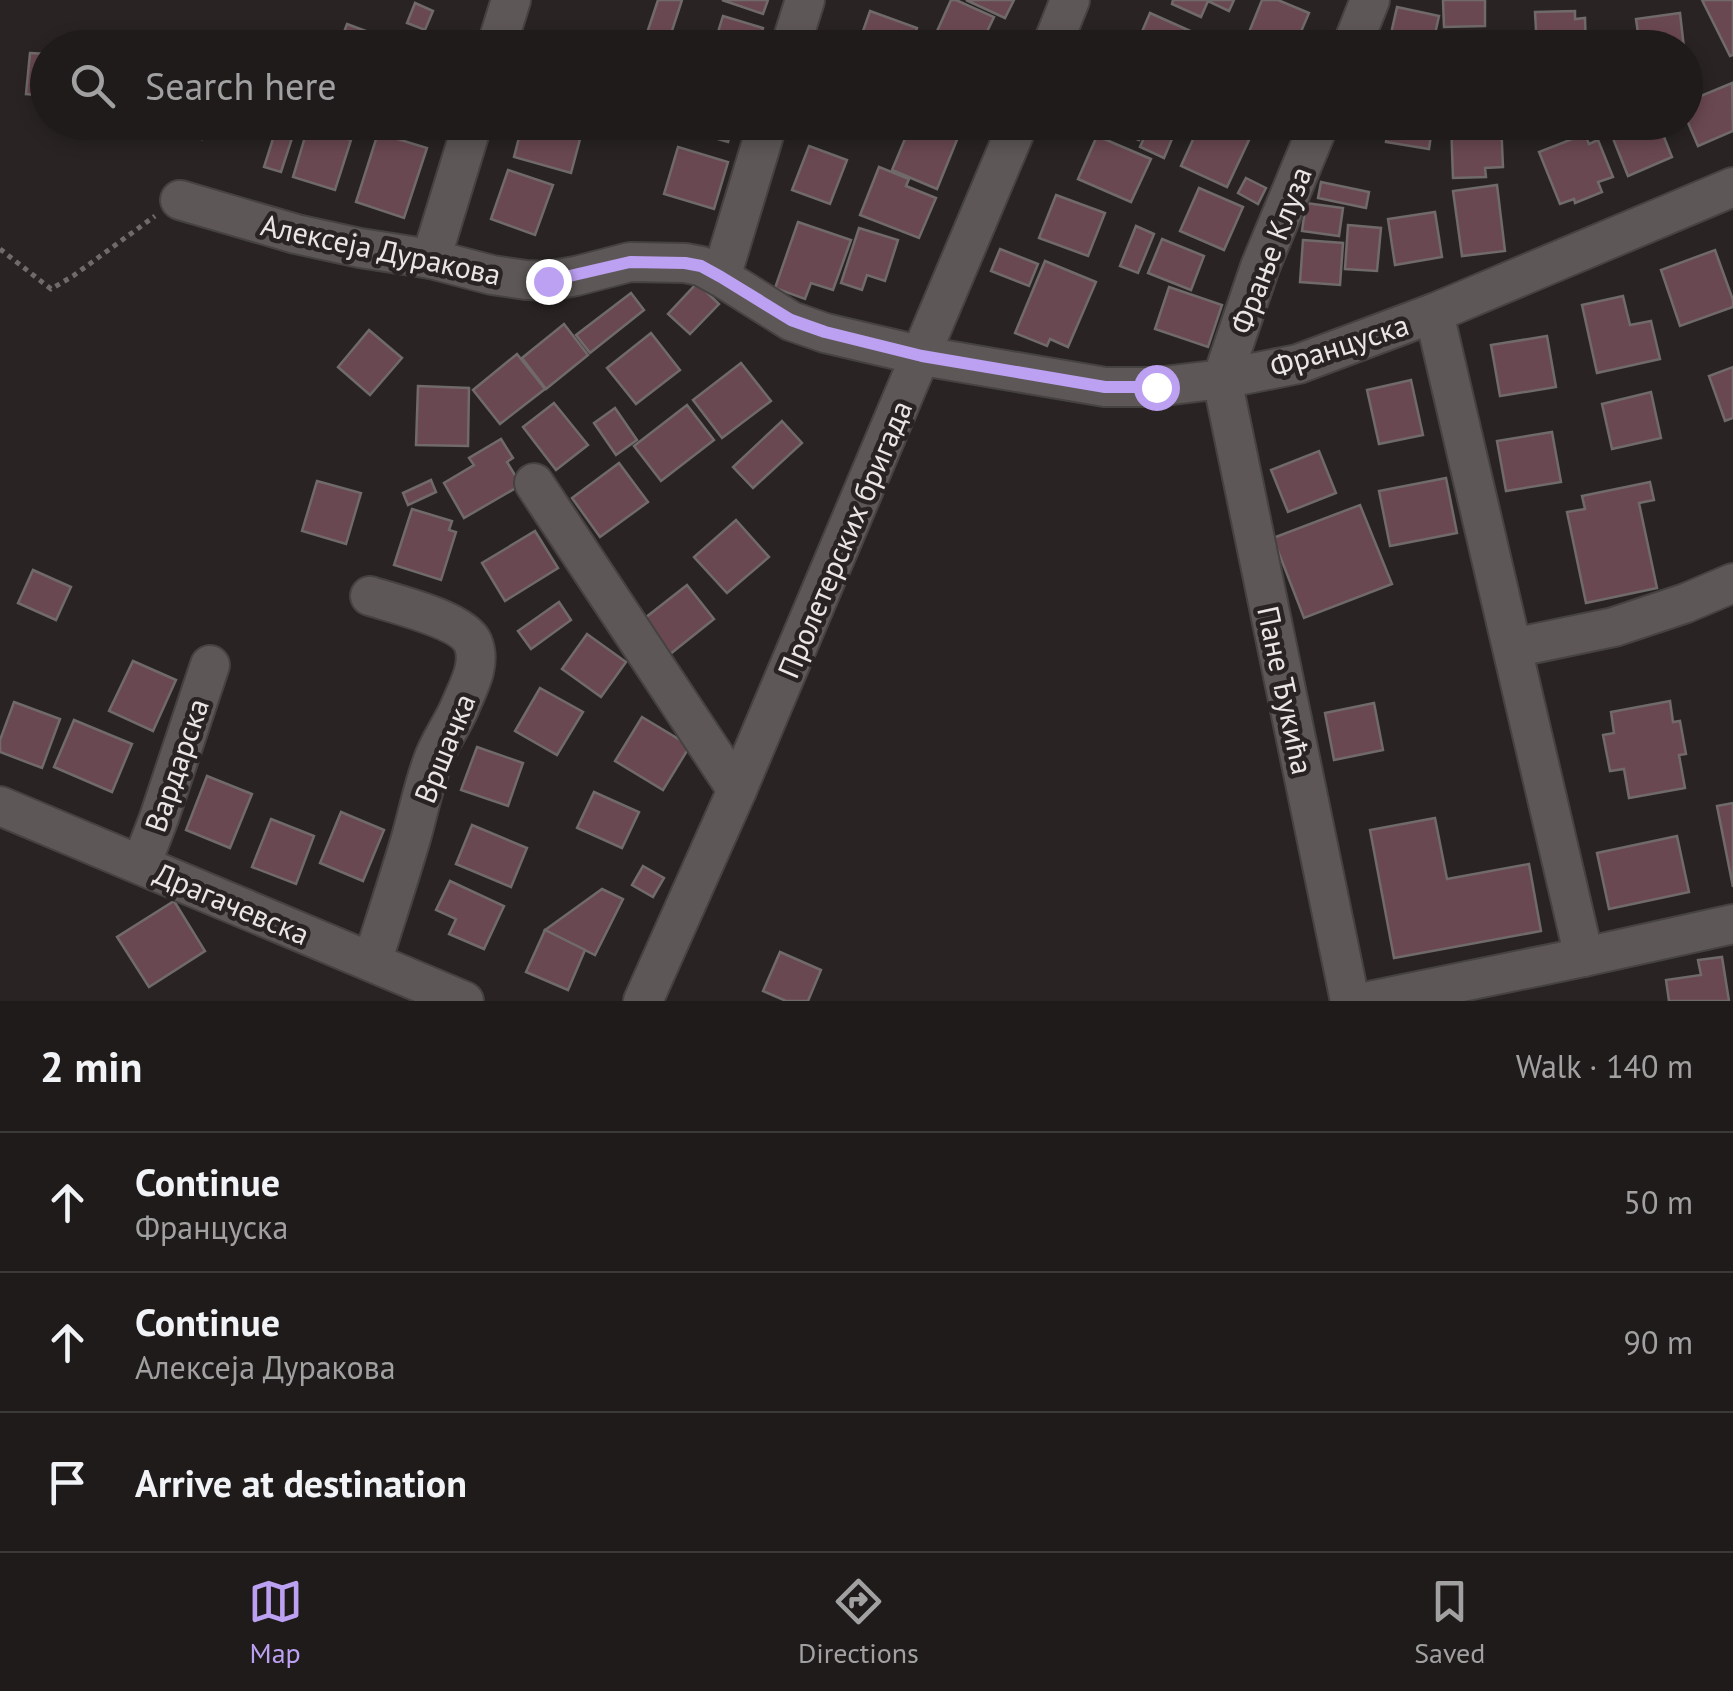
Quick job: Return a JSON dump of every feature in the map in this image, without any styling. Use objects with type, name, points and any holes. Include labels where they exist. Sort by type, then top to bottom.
[{"type":"street","points":[[502,30],[511,0]]},
{"type":"street","points":[[796,30],[805,0]]},
{"type":"street","points":[[1058,30],[1070,0]]},
{"type":"street","points":[[1358,30],[1370,0]]},
{"type":"street","points":[[431,259],[467,140]]},
{"type":"street","points":[[721,277],[763,140]]},
{"type":"street","name":"Пролетерских бригада","points":[[643,1001],[737,790],[1012,140]]},
{"type":"street","name":"Фрање Клуза","points":[[1222,378],[1260,267],[1313,140]]},
{"type":"street","name":"Француска","points":[[922,356],[1105,387],[1156,387],[1298,364],[1434,313],[1733,186]]},
{"type":"street","name":"Алексеја Дуракова","points":[[180,200],[296,234],[431,259],[492,276],[548,281],[630,262],[701,266],[791,320],[922,356]]},
{"type":"street","points":[[1434,313],[1584,957]]},
{"type":"street","name":"Пане Ђукића","points":[[1222,378],[1350,1001]]},
{"type":"street","points":[[534,483],[737,790]]},
{"type":"street","points":[[1512,648],[1614,626],[1733,583]]},
{"type":"street","name":"Вршачка","points":[[370,596],[458,628],[468,635],[476,657],[475,670],[433,759],[372,962]]},
{"type":"street","name":"Вардарска","points":[[140,865],[210,666]]},
{"type":"street","name":"Драгачевска","points":[[0,806],[372,962],[409,991],[464,1001]]},
{"type":"street","points":[[1369,1001],[1733,924]]},
{"type":"path","points":[[0,249],[52,289],[180,200]]},
{"type":"building","points":[[658,0],[682,0],[672,30],[648,30]]},
{"type":"building","points":[[722,0],[768,0],[763,14]]},
{"type":"building","points":[[951,0],[994,17],[988,30],[938,30]]},
{"type":"building","points":[[966,0],[1014,0],[1005,18]]},
{"type":"building","points":[[1173,0],[1234,0],[1229,11],[1208,1],[1201,17],[1172,4]]},
{"type":"building","points":[[1262,0],[1278,0],[1309,13],[1302,30],[1250,30]]},
{"type":"building","points":[[1443,0],[1485,0],[1485,26],[1444,27]]},
{"type":"building","points":[[1702,0],[1733,0],[1733,55],[1730,56]]},
{"type":"building","points":[[415,3],[433,11],[425,30],[407,23]]},
{"type":"building","points":[[1397,7],[1439,16],[1436,30],[1392,30]]},
{"type":"building","points":[[870,11],[917,28],[916,30],[863,30]]},
{"type":"building","points":[[1575,11],[1575,19],[1585,18],[1585,30],[1536,30],[1535,12]]},
{"type":"building","points":[[1150,13],[1188,30],[1143,30]]},
{"type":"building","points":[[1680,13],[1682,30],[1638,30],[1636,19]]},
{"type":"building","points":[[723,16],[763,28],[762,30],[719,30]]},
{"type":"building","points":[[30,53],[30,94],[26,94]]},
{"type":"building","points":[[1732,83],[1733,131],[1698,146],[1695,140],[1703,140],[1703,95]]},
{"type":"building","points":[[273,140],[291,140],[281,172],[264,167]]},
{"type":"building","points":[[304,140],[351,140],[335,190],[293,177]]},
{"type":"building","points":[[376,140],[401,140],[427,148],[404,218],[356,202]]},
{"type":"building","points":[[518,140],[580,140],[571,173],[514,157]]},
{"type":"building","points":[[904,140],[957,140],[937,189],[892,170]]},
{"type":"building","points":[[1095,140],[1106,140],[1151,159],[1131,202],[1078,179]]},
{"type":"building","points":[[1143,140],[1172,140],[1164,158],[1140,147]]},
{"type":"building","points":[[1193,140],[1249,140],[1227,187],[1181,166]]},
{"type":"building","points":[[1386,140],[1430,140],[1429,149]]},
{"type":"building","points":[[1452,140],[1502,140],[1503,167],[1485,168],[1486,177],[1453,178]]},
{"type":"building","points":[[1570,140],[1587,140],[1589,144],[1598,140],[1613,177],[1598,182],[1602,192],[1575,203],[1574,199],[1560,204],[1539,152]]},
{"type":"building","points":[[1614,140],[1665,140],[1672,157],[1628,176]]},
{"type":"building","points":[[809,146],[847,160],[830,204],[792,190]]},
{"type":"building","points":[[678,147],[728,162],[714,209],[664,194]]},
{"type":"building","points":[[879,167],[909,179],[906,186],[936,198],[919,238],[860,215]]},
{"type":"building","points":[[508,170],[553,185],[535,235],[491,219]]},
{"type":"building","points":[[1246,178],[1266,188],[1258,204],[1238,193]]},
{"type":"building","points":[[1321,182],[1369,192],[1366,208],[1318,198]]},
{"type":"building","points":[[1497,185],[1505,251],[1462,256],[1453,191]]},
{"type":"building","points":[[1199,188],[1243,207],[1224,250],[1180,231]]},
{"type":"building","points":[[1056,195],[1105,213],[1088,256],[1039,238]]},
{"type":"building","points":[[1306,203],[1343,208],[1339,236],[1302,231]]},
{"type":"building","points":[[1435,212],[1442,257],[1395,265],[1388,219]]},
{"type":"building","points":[[798,222],[851,240],[833,290],[811,283],[805,299],[775,288]]},
{"type":"building","points":[[1348,225],[1381,228],[1377,271],[1345,269]]},
{"type":"building","points":[[1136,226],[1154,234],[1138,273],[1120,266]]},
{"type":"building","points":[[859,228],[898,240],[885,281],[867,275],[862,290],[841,283]]},
{"type":"building","points":[[1162,239],[1204,256],[1191,290],[1148,273]]},
{"type":"building","points":[[1303,240],[1343,243],[1340,285],[1300,282]]},
{"type":"building","points":[[1000,249],[1038,264],[1029,286],[991,271]]},
{"type":"building","points":[[1715,250],[1733,307],[1680,326],[1661,270]]},
{"type":"building","points":[[1045,261],[1096,282],[1068,347],[1050,339],[1047,346],[1015,333]]},
{"type":"building","points":[[697,283],[719,304],[690,334],[668,314]]},
{"type":"building","points":[[1169,287],[1222,305],[1208,347],[1155,329]]},
{"type":"building","points":[[631,293],[644,310],[590,353],[576,335]]},
{"type":"building","points":[[1623,296],[1630,325],[1651,321],[1660,359],[1597,373],[1582,305]]},
{"type":"building","points":[[564,324],[588,355],[546,389],[522,358]]},
{"type":"building","points":[[369,330],[402,358],[370,395],[338,367]]},
{"type":"building","points":[[651,333],[680,370],[636,404],[607,368]]},
{"type":"building","points":[[1547,336],[1556,387],[1500,396],[1491,345]]},
{"type":"building","points":[[517,354],[545,389],[500,424],[473,390]]},
{"type":"building","points":[[741,363],[771,401],[722,438],[693,400]]},
{"type":"building","points":[[1733,367],[1733,418],[1725,421],[1709,376]]},
{"type":"building","points":[[1411,380],[1423,435],[1379,444],[1367,390]]},
{"type":"building","points":[[418,386],[469,388],[468,446],[416,445]]},
{"type":"building","points":[[1651,392],[1661,438],[1612,449],[1602,404]]},
{"type":"building","points":[[554,403],[588,445],[556,470],[523,427]]},
{"type":"building","points":[[687,405],[714,440],[661,481],[634,446]]},
{"type":"building","points":[[615,408],[637,440],[616,455],[594,423]]},
{"type":"building","points":[[782,421],[802,443],[753,488],[733,467]]},
{"type":"building","points":[[1552,432],[1561,482],[1506,491],[1497,441]]},
{"type":"building","points":[[501,439],[513,458],[507,462],[521,485],[464,518],[444,483],[474,465],[469,458]]},
{"type":"building","points":[[1319,451],[1336,493],[1288,512],[1271,470]]},
{"type":"building","points":[[619,463],[648,502],[600,537],[572,498]]},
{"type":"building","points":[[1446,478],[1457,533],[1390,546],[1379,491]]},
{"type":"building","points":[[431,480],[436,492],[408,505],[403,493]]},
{"type":"building","points":[[317,481],[361,493],[346,544],[302,531]]},
{"type":"building","points":[[1650,482],[1654,500],[1639,503],[1657,588],[1586,603],[1567,512],[1585,509],[1582,496]]},
{"type":"building","points":[[1360,505],[1392,584],[1304,618],[1273,538]]},
{"type":"building","points":[[412,509],[452,521],[449,530],[456,532],[441,580],[394,565]]},
{"type":"building","points":[[736,520],[769,557],[727,593],[694,557]]},
{"type":"building","points":[[535,531],[558,568],[505,601],[482,563]]},
{"type":"building","points":[[33,570],[71,587],[56,620],[18,603]]},
{"type":"building","points":[[687,585],[714,619],[664,659],[636,625]]},
{"type":"building","points":[[559,602],[571,620],[531,649],[518,631]]},
{"type":"building","points":[[587,634],[626,662],[601,697],[562,669]]},
{"type":"building","points":[[133,661],[176,680],[153,731],[109,711]]},
{"type":"building","points":[[540,688],[583,712],[557,755],[515,731]]},
{"type":"building","points":[[1670,701],[1673,722],[1680,721],[1686,754],[1679,755],[1685,788],[1629,798],[1624,769],[1610,771],[1603,735],[1614,733],[1611,712]]},
{"type":"building","points":[[14,702],[60,719],[42,768],[0,752],[0,740]]},
{"type":"building","points":[[1374,703],[1383,750],[1334,760],[1325,713]]},
{"type":"building","points":[[642,717],[690,746],[663,790],[615,761]]},
{"type":"building","points":[[74,720],[132,744],[112,792],[54,767]]},
{"type":"building","points":[[477,747],[523,763],[508,806],[461,790]]},
{"type":"building","points":[[207,776],[252,794],[230,848],[186,830]]},
{"type":"building","points":[[594,792],[639,812],[622,848],[577,828]]},
{"type":"building","points":[[1733,803],[1733,887],[1717,806]]},
{"type":"building","points":[[341,812],[384,830],[363,881],[320,863]]},
{"type":"building","points":[[1435,818],[1447,879],[1529,864],[1541,931],[1394,958],[1370,830]]},
{"type":"building","points":[[271,819],[314,836],[296,884],[252,867]]},
{"type":"building","points":[[472,825],[527,848],[511,887],[456,864]]},
{"type":"building","points":[[1677,836],[1689,892],[1609,909],[1597,853]]},
{"type":"building","points":[[643,866],[664,878],[653,897],[632,885]]},
{"type":"building","points":[[450,881],[504,906],[484,949],[449,934],[456,919],[436,910]]},
{"type":"building","points":[[602,889],[623,899],[595,955],[545,930]]},
{"type":"building","points":[[174,901],[205,951],[149,987],[117,937]]},
{"type":"building","points":[[545,930],[585,950],[568,990],[526,972]]},
{"type":"building","points":[[780,952],[821,970],[808,1001],[786,1001],[763,991]]},
{"type":"building","points":[[1722,957],[1729,1001],[1669,1001],[1666,980],[1701,975],[1698,960]]},
{"type":"route","points":[[548,281],[630,262],[685,263],[701,266],[791,320],[825,332],[922,356],[1105,387],[1156,387]]}]
